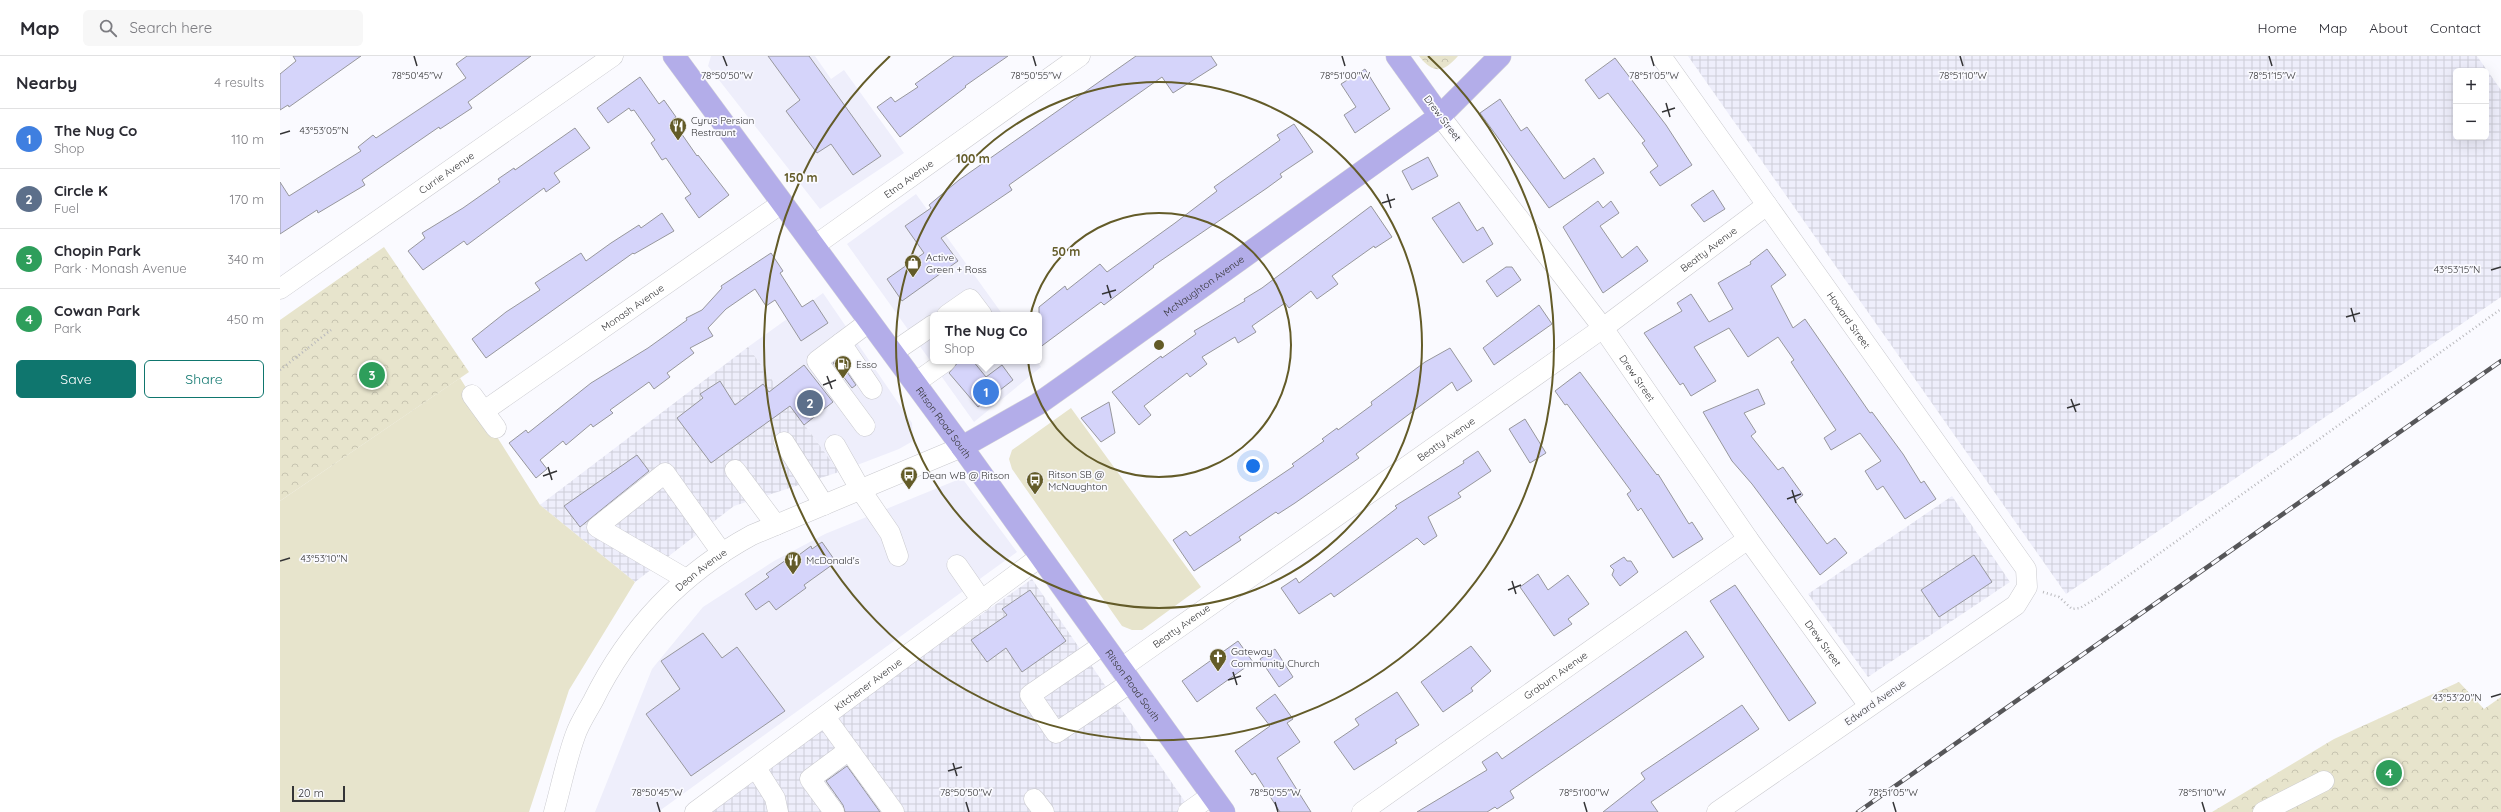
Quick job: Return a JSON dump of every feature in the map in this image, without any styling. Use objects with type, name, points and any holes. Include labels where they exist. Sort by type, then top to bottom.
[{"type":"main road","name":"Ritson Road South","points":[[674,56],[962,447],[1218,804]]},
{"type":"main road","name":"Drew Street","points":[[1396,56],[1440,116]]},
{"type":"main road","name":"McNaughton Avenue","points":[[962,447],[1025,411],[1079,375],[1440,116],[1500,56]]},
{"type":"street","name":"Currie Avenue","points":[[280,289],[613,56]]},
{"type":"street","name":"Etna Avenue","points":[[814,246],[1080,56]]},
{"type":"street","name":"Howard Street","points":[[1661,56],[2026,568],[2032,589]]},
{"type":"street","name":"Drew Street","points":[[1440,116],[1603,328],[1748,538],[1869,706]]},
{"type":"street","name":"Monash Avenue","points":[[484,411],[782,203]]},
{"type":"street","name":"Beatty Avenue","points":[[1103,645],[1030,695],[1056,733],[1125,676],[1603,328],[1767,205]]},
{"type":"street","points":[[951,312],[970,299],[980,312]]},
{"type":"street","points":[[865,426],[817,361],[869,322]]},
{"type":"street","points":[[892,353],[930,327]]},
{"type":"street","points":[[841,343],[872,389]]},
{"type":"street","points":[[915,383],[942,364]]},
{"type":"street","points":[[472,395],[496,428]]},
{"type":"street","points":[[784,442],[824,505]]},
{"type":"street","points":[[835,445],[860,489],[890,533],[898,556]]},
{"type":"street","name":"Dean Avenue","points":[[554,812],[575,735],[605,676],[643,621],[686,578],[722,553],[776,525],[962,447]]},
{"type":"street","points":[[734,470],[776,525]]},
{"type":"street","points":[[686,578],[597,527],[664,473],[722,553]]},
{"type":"street","name":"Graburn Avenue","points":[[1362,812],[1748,538]]},
{"type":"street","name":"Kitchener Avenue","points":[[695,812],[1040,557]]},
{"type":"street","points":[[957,565],[982,601]]},
{"type":"street","name":"Edward Avenue","points":[[1717,812],[2016,605],[2032,589]]},
{"type":"street","points":[[825,717],[894,812]]},
{"type":"street","points":[[834,812],[810,779],[849,750]]},
{"type":"street","points":[[756,768],[775,798],[778,812]]},
{"type":"street","points":[[2263,812],[2324,781]]},
{"type":"street","points":[[1188,812],[1218,804]]},
{"type":"path","points":[[2032,589],[2059,598],[2072,609],[2080,608],[2501,309]]},
{"type":"path","points":[[280,370],[331,330]]},
{"type":"shaded area","points":[[711,56],[815,56],[831,79],[844,70],[904,153],[820,209],[708,66]]},
{"type":"shaded area","points":[[1688,56],[2477,56],[2485,68],[2453,68],[2453,140],[2489,140],[2489,73],[2501,90],[2501,297],[2066,594]]},
{"type":"shaded area","points":[[916,194],[1001,312],[930,312],[930,360],[847,244]]},
{"type":"shaded area","points":[[823,293],[912,423],[913,441],[899,449],[839,472],[748,347]]},
{"type":"shaded area","points":[[748,347],[839,472],[734,506],[635,582],[540,505]]},
{"type":"shaded area","points":[[933,364],[1039,364],[1041,367],[974,422]]},
{"type":"shaded area","points":[[962,478],[1017,552],[658,812],[595,812],[652,669],[703,607],[774,561],[825,534]]},
{"type":"shaded area","points":[[1952,496],[2010,582],[1868,677],[1808,594]]},
{"type":"shaded area","points":[[1032,579],[1192,812],[700,812]]},
{"type":"green space","points":[[1419,56],[1458,56],[1443,68],[1434,69],[1424,62]]},
{"type":"green space","points":[[384,247],[469,372],[280,501],[280,320]]},
{"type":"green space","points":[[460,378],[540,505],[635,582],[569,690],[529,812],[280,812],[280,501]]},
{"type":"green space","points":[[1071,408],[1201,587],[1142,630],[1132,630],[1122,626],[1012,469],[1009,459],[1012,450]]},
{"type":"green space","points":[[2459,682],[2484,709],[2501,697],[2501,812],[2212,812],[2334,739]]},
{"type":"building","points":[[293,56],[361,56],[289,107],[288,105],[280,110],[280,74],[296,61]]},
{"type":"building","points":[[467,56],[531,56],[468,102],[472,108],[440,129],[439,127],[362,180],[365,185],[318,213],[317,210],[280,234],[280,182],[289,196],[361,151],[358,147],[373,135],[376,138],[466,78],[456,64]]},
{"type":"building","points":[[768,56],[809,56],[881,156],[853,175],[831,144],[817,153],[786,111],[800,100]]},
{"type":"building","points":[[954,56],[1008,56],[965,86],[966,87],[900,137],[877,107],[891,97],[895,102],[918,87],[915,84]]},
{"type":"building","points":[[1136,56],[1211,56],[1217,65],[1173,93],[1162,77],[1009,185],[1012,190],[941,238],[958,261],[902,301],[887,279],[924,253],[905,226],[931,208],[929,205],[959,180]]},
{"type":"building","points":[[1615,58],[1666,125],[1692,165],[1660,186],[1650,172],[1658,166],[1642,143],[1645,141],[1608,93],[1599,99],[1585,80]]},
{"type":"building","points":[[1365,69],[1390,109],[1355,133],[1344,115],[1356,107],[1341,84]]},
{"type":"building","points":[[640,77],[659,104],[664,100],[676,117],[672,120],[697,156],[698,155],[729,195],[699,218],[685,198],[691,194],[666,158],[662,160],[651,143],[655,140],[634,110],[631,111],[629,108],[608,123],[597,108]]},
{"type":"building","points":[[1500,99],[1521,131],[1527,127],[1564,179],[1594,158],[1604,173],[1549,208],[1480,113]]},
{"type":"building","points":[[1294,124],[1313,152],[1280,174],[1282,177],[1267,188],[1153,266],[1154,267],[1104,305],[1101,302],[1042,346],[1042,312],[1039,312],[1039,307],[1065,286],[1067,290],[1100,264],[1107,272],[1175,223],[1217,191],[1214,187],[1280,140],[1277,135]]},
{"type":"building","points":[[575,128],[590,148],[554,173],[560,182],[546,192],[544,188],[467,245],[464,241],[423,270],[408,251],[425,238],[422,233],[463,208],[500,182],[498,179],[514,168],[515,170]]},
{"type":"building","points":[[1428,157],[1438,176],[1412,190],[1402,171]]},
{"type":"building","points":[[1713,190],[1725,209],[1704,222],[1691,205]]},
{"type":"building","points":[[1598,201],[1603,208],[1611,201],[1619,213],[1600,226],[1622,258],[1637,246],[1648,261],[1603,293],[1563,227]]},
{"type":"building","points":[[1459,202],[1477,231],[1483,227],[1493,244],[1463,263],[1432,218]]},
{"type":"building","points":[[1371,206],[1392,237],[1375,248],[1374,246],[1332,276],[1338,284],[1317,299],[1311,291],[1289,308],[1285,303],[1252,326],[1256,332],[1238,343],[1235,337],[1202,357],[1207,364],[1190,377],[1187,373],[1144,406],[1151,415],[1139,425],[1112,392],[1161,356],[1162,358],[1196,334],[1194,331],[1245,301],[1244,299],[1262,288]]},
{"type":"building","points":[[662,213],[674,231],[634,254],[633,253],[486,358],[472,339],[506,312],[540,290],[535,283],[581,253],[586,261],[639,225],[641,228]]},
{"type":"building","points":[[1767,249],[1786,275],[1771,286],[1793,328],[1805,319],[1870,413],[1872,412],[1903,454],[1921,483],[1924,481],[1936,499],[1905,519],[1883,486],[1877,490],[1865,471],[1881,461],[1860,433],[1831,450],[1824,438],[1836,430],[1791,362],[1794,360],[1778,337],[1748,357],[1729,328],[1694,347],[1716,381],[1691,396],[1683,383],[1680,385],[1644,333],[1682,311],[1677,303],[1691,294],[1709,322],[1733,309],[1718,283],[1751,264],[1750,262]]},
{"type":"building","points":[[771,253],[783,271],[780,273],[802,307],[813,300],[828,323],[801,341],[775,300],[766,306],[755,289],[726,309],[708,328],[713,336],[690,348],[694,353],[667,373],[670,377],[654,389],[649,382],[610,410],[613,413],[593,427],[591,424],[566,445],[563,441],[540,460],[547,469],[536,478],[509,443],[526,430],[528,433],[591,383],[648,348],[687,320],[686,318],[702,310],[722,288],[721,286]]},
{"type":"building","points":[[1506,267],[1512,267],[1521,280],[1497,297],[1486,281]]},
{"type":"building","points":[[1539,305],[1552,324],[1494,365],[1483,348]]},
{"type":"building","points":[[1450,348],[1472,381],[1457,391],[1452,382],[1356,454],[1359,458],[1295,503],[1278,514],[1276,512],[1239,537],[1241,540],[1194,571],[1173,540],[1186,531],[1190,536],[1294,466],[1292,464],[1324,441],[1322,439],[1337,428],[1338,430],[1372,405],[1371,402],[1425,362]]},
{"type":"building","points":[[838,359],[856,385],[852,388],[833,363]]},
{"type":"building","points":[[956,364],[975,364],[986,377],[1002,365],[1013,380],[978,407],[949,373]]},
{"type":"building","points":[[804,365],[833,402],[804,425],[790,406],[711,463],[677,418],[703,398],[700,394],[720,381],[735,405],[763,384],[769,392]]},
{"type":"building","points":[[1580,372],[1657,475],[1658,474],[1689,524],[1692,522],[1703,539],[1673,558],[1641,508],[1638,511],[1627,494],[1631,491],[1567,404],[1565,405],[1555,391]]},
{"type":"building","points":[[1758,389],[1765,404],[1744,413],[1756,432],[1751,436],[1778,470],[1783,467],[1803,495],[1795,501],[1827,544],[1835,538],[1847,553],[1820,575],[1752,484],[1732,461],[1703,412]]},
{"type":"building","points":[[1109,402],[1115,433],[1101,442],[1081,418]]},
{"type":"building","points":[[1525,419],[1546,453],[1530,463],[1509,429]]},
{"type":"building","points":[[1478,451],[1491,471],[1458,493],[1461,497],[1428,517],[1437,536],[1424,545],[1417,538],[1334,597],[1331,593],[1299,614],[1281,588],[1296,578],[1299,583],[1397,508],[1395,506],[1464,463],[1463,461]]},
{"type":"building","points":[[637,455],[649,471],[580,527],[564,506]]},
{"type":"building","name":"McDonald's","points":[[822,542],[836,562],[804,585],[806,588],[776,610],[769,601],[756,610],[745,594],[769,577],[766,574],[786,560],[788,563],[811,546],[812,549]]},
{"type":"building","points":[[1974,555],[1992,582],[1939,617],[1921,590]]},
{"type":"building","points":[[1624,557],[1627,561],[1631,561],[1638,572],[1620,586],[1612,575],[1614,570],[1610,566]]},
{"type":"building","points":[[1538,574],[1548,590],[1568,575],[1589,604],[1568,619],[1572,624],[1554,636],[1520,587]]},
{"type":"building","points":[[1735,585],[1816,703],[1789,721],[1710,601]]},
{"type":"building","points":[[1030,590],[1066,641],[1022,672],[1006,648],[987,662],[971,640],[1007,615],[1002,609]]},
{"type":"building","points":[[1686,631],[1704,657],[1510,791],[1514,798],[1497,809],[1495,807],[1487,812],[1417,812],[1487,770],[1482,762],[1497,752],[1502,759]]},
{"type":"building","points":[[703,633],[722,658],[737,647],[785,711],[691,776],[646,714],[680,689],[661,661]]},
{"type":"building","name":"Gateway Community Church","points":[[1238,641],[1253,662],[1197,702],[1182,681]]},
{"type":"building","points":[[1471,646],[1491,671],[1471,688],[1473,691],[1443,712],[1421,682]]},
{"type":"building","points":[[1275,649],[1293,677],[1279,687],[1260,659]]},
{"type":"building","points":[[1397,692],[1419,725],[1395,740],[1397,743],[1354,770],[1334,742],[1359,725],[1355,719]]},
{"type":"building","points":[[1275,694],[1293,719],[1287,723],[1300,742],[1277,758],[1311,812],[1280,812],[1255,773],[1252,775],[1235,751],[1270,726],[1256,708]]},
{"type":"building","points":[[1742,705],[1759,729],[1651,802],[1658,812],[1603,812],[1645,779],[1641,773]]},
{"type":"building","points":[[847,766],[880,812],[845,812],[843,805],[826,781]]},
{"type":"railway","points":[[1858,812],[2501,361]]},
{"type":"place","name":"Cyrus Persian Restraunt","points":[[678,141]]},
{"type":"place","name":"Active Green + Ross","points":[[913,278]]},
{"type":"place","name":"Chopin Park","points":[[372,375]]},
{"type":"place","name":"Esso","points":[[843,379]]},
{"type":"place","name":"The Nug Co","points":[[986,392]]},
{"type":"place","name":"Circle K","points":[[810,403]]},
{"type":"place","name":"Dean WB @ Ritson","points":[[909,490]]},
{"type":"place","name":"Ritson SB @ McNaughton","points":[[1035,495]]},
{"type":"place","name":"McDonald's","points":[[793,575]]},
{"type":"place","name":"Gateway Community Church","points":[[1218,672]]},
{"type":"place","name":"Cowan Park","points":[[2389,773]]}]
